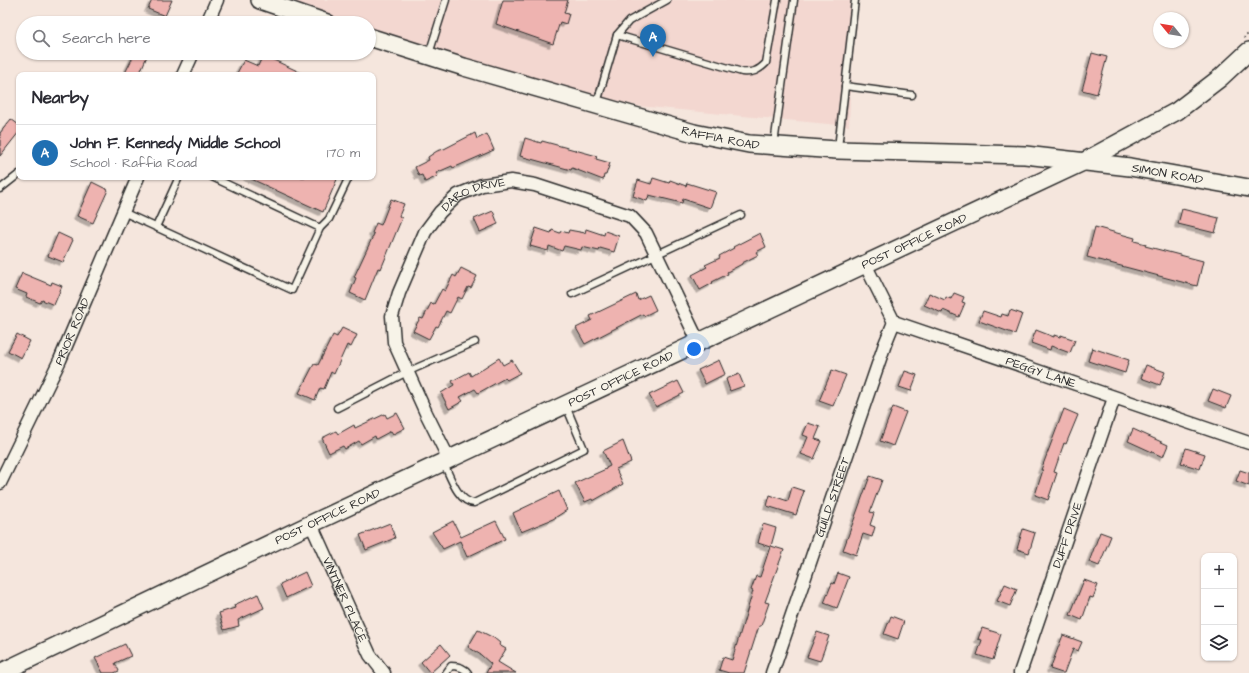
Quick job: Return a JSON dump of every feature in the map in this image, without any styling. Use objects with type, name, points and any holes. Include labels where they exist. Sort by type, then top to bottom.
[{"type":"street","points":[[209,16],[217,0]]},
{"type":"street","points":[[260,0],[307,16]]},
{"type":"street","name":"RAFFIA ROAD","points":[[376,39],[694,133],[749,144],[838,150],[1025,155],[1085,161]]},
{"type":"street","name":"POST OFFICE ROAD","points":[[0,673],[311,524],[566,406],[1085,161],[1177,111],[1220,78],[1249,51]]},
{"type":"street","points":[[184,72],[190,60]]},
{"type":"street","name":"SIMON ROAD","points":[[1085,161],[1130,167],[1249,188]]},
{"type":"street","name":"PRIOR ROAD","points":[[0,483],[60,360],[137,180]]},
{"type":"street","name":"DARO DRIVE","points":[[446,461],[394,342],[392,316],[399,292],[425,232],[440,212],[458,195],[482,184],[511,181],[535,185],[630,216],[646,233],[699,343]]},
{"type":"street","points":[[865,264],[894,322]]},
{"type":"street","name":"PEGGY LANE","points":[[894,322],[1249,443]]},
{"type":"street","name":"GUILD STREET","points":[[772,673],[885,344],[894,322]]},
{"type":"street","name":"DUFF DRIVE","points":[[1020,673],[1114,398]]},
{"type":"street","name":"VINTNER PLACE","points":[[311,524],[370,655],[384,673]]},
{"type":"lane","points":[[428,55],[446,0]]},
{"type":"lane","points":[[596,105],[617,35],[629,21],[667,0]]},
{"type":"lane","points":[[617,35],[742,72],[752,72],[760,70],[766,63],[777,0]]},
{"type":"lane","points":[[773,146],[794,0]]},
{"type":"lane","points":[[838,150],[855,0]]},
{"type":"lane","points":[[845,86],[912,95]]},
{"type":"lane","points":[[0,189],[16,176]]},
{"type":"lane","points":[[156,227],[178,180]]},
{"type":"lane","points":[[218,180],[320,228]]},
{"type":"lane","points":[[123,212],[292,290],[320,228],[329,219],[348,180]]},
{"type":"lane","points":[[572,294],[741,215]]},
{"type":"lane","points":[[337,408],[407,372],[475,342]]},
{"type":"lane","points":[[446,461],[463,498],[474,503],[584,449],[566,406]]},
{"type":"lane","points":[[446,673],[451,666],[457,666],[466,670],[468,673]]},
{"type":"shaded area","points":[[261,0],[854,0],[849,126],[638,106],[540,82],[376,34],[376,16],[313,16]]},
{"type":"building","points":[[152,0],[172,0],[165,16],[148,9]]},
{"type":"building","points":[[503,0],[568,0],[564,13],[569,14],[566,24],[560,22],[553,44],[496,24]]},
{"type":"building","points":[[1092,53],[1107,57],[1097,94],[1082,90]]},
{"type":"building","points":[[132,60],[145,60],[140,72],[126,72]]},
{"type":"building","points":[[244,60],[258,66],[261,60],[274,60],[300,72],[238,72]]},
{"type":"building","points":[[11,119],[16,123],[16,136],[0,156],[0,133]]},
{"type":"building","points":[[475,133],[477,139],[487,134],[494,150],[453,168],[452,166],[436,173],[438,176],[425,182],[422,175],[419,176],[415,167],[429,160],[428,157],[437,151]]},
{"type":"building","points":[[525,138],[541,143],[542,141],[597,156],[596,159],[610,163],[606,175],[604,175],[603,180],[572,168],[571,170],[520,156]]},
{"type":"building","points":[[653,178],[669,183],[670,180],[686,186],[687,183],[716,192],[710,208],[683,199],[682,203],[649,195],[647,201],[633,196],[638,180],[651,184]]},
{"type":"building","points":[[254,180],[337,180],[323,212]]},
{"type":"building","points":[[92,182],[108,190],[93,223],[77,216]]},
{"type":"building","points":[[391,199],[404,204],[399,216],[402,218],[381,269],[378,268],[365,300],[350,293],[356,278],[354,277],[374,234],[372,233],[376,223],[381,225]]},
{"type":"building","points":[[1182,209],[1219,218],[1215,233],[1178,224]]},
{"type":"building","points":[[493,211],[498,224],[480,232],[474,219]]},
{"type":"building","points":[[1095,227],[1135,238],[1134,241],[1146,244],[1145,246],[1203,261],[1197,286],[1087,257]]},
{"type":"building","points":[[536,228],[551,233],[552,230],[560,233],[561,231],[568,233],[569,230],[585,233],[586,229],[604,235],[605,231],[619,236],[614,252],[600,248],[599,251],[582,247],[581,250],[564,246],[562,251],[549,246],[548,251],[530,246]]},
{"type":"building","points":[[58,233],[73,240],[63,262],[48,256]]},
{"type":"building","points":[[760,233],[766,247],[756,252],[758,255],[727,272],[728,274],[700,290],[692,275],[707,267],[705,265],[720,258],[719,256],[734,248],[733,247]]},
{"type":"building","points":[[461,268],[477,276],[471,288],[468,287],[462,299],[458,297],[450,313],[446,311],[438,327],[436,326],[429,339],[413,331],[420,318],[423,319],[431,303],[434,304],[442,289],[445,291],[453,275],[456,277]]},
{"type":"building","points":[[22,273],[51,285],[52,282],[62,286],[54,305],[42,300],[40,303],[26,297],[27,294],[15,289]]},
{"type":"building","points":[[929,293],[945,300],[946,297],[951,299],[954,293],[964,297],[962,302],[965,303],[959,317],[943,310],[942,313],[924,305]]},
{"type":"building","points":[[636,294],[638,300],[649,295],[656,310],[644,316],[643,314],[585,344],[576,328],[592,320],[590,316]]},
{"type":"building","points":[[1010,310],[1022,314],[1015,334],[979,321],[983,311],[1001,317],[1002,314],[1008,316]]},
{"type":"building","points":[[342,328],[357,335],[351,347],[347,345],[334,374],[331,372],[324,389],[320,388],[315,400],[299,393],[314,364],[318,365],[333,335],[337,337]]},
{"type":"building","points":[[1036,330],[1054,337],[1054,335],[1060,337],[1061,335],[1075,340],[1070,353],[1051,346],[1050,350],[1031,343]]},
{"type":"building","points":[[17,334],[30,341],[21,358],[8,351]]},
{"type":"building","points":[[1092,348],[1129,360],[1125,373],[1088,361]]},
{"type":"building","points":[[499,358],[503,365],[512,360],[520,373],[507,380],[505,378],[478,393],[475,389],[460,397],[463,401],[449,409],[441,393],[454,385],[452,381],[469,372],[471,376]]},
{"type":"building","points":[[719,360],[725,374],[705,384],[698,370]]},
{"type":"building","points":[[1146,365],[1165,372],[1160,385],[1141,378]]},
{"type":"building","points":[[832,370],[846,375],[833,406],[819,401]]},
{"type":"building","points":[[905,371],[917,375],[911,391],[899,387]]},
{"type":"building","points":[[739,374],[744,386],[730,391],[726,379]]},
{"type":"building","points":[[678,381],[684,393],[656,407],[649,395]]},
{"type":"building","points":[[1213,389],[1231,396],[1226,408],[1208,401]]},
{"type":"building","points":[[893,407],[906,412],[893,446],[880,441]]},
{"type":"building","points":[[1064,409],[1078,415],[1066,444],[1064,443],[1054,472],[1057,473],[1048,500],[1035,495],[1043,470],[1041,470]]},
{"type":"building","points":[[397,413],[405,428],[393,434],[391,431],[376,439],[375,436],[361,444],[359,441],[345,449],[343,446],[329,453],[322,438],[336,431],[338,434],[354,425],[355,428],[385,414],[387,418]]},
{"type":"building","points":[[808,423],[820,427],[815,439],[822,441],[814,459],[801,454],[808,437],[803,435]]},
{"type":"building","points":[[1133,429],[1168,445],[1163,457],[1128,441]]},
{"type":"building","points":[[623,441],[631,462],[616,469],[623,484],[593,501],[592,499],[585,502],[575,483],[610,466],[603,451]]},
{"type":"building","points":[[1186,448],[1205,454],[1200,469],[1181,463]]},
{"type":"building","points":[[1240,470],[1249,473],[1249,486],[1236,481]]},
{"type":"building","points":[[870,476],[882,480],[870,512],[874,513],[870,525],[875,527],[872,537],[863,534],[856,555],[843,550]]},
{"type":"building","points":[[792,487],[804,491],[796,515],[767,506],[770,495],[788,501]]},
{"type":"building","points":[[559,491],[567,510],[553,519],[521,532],[513,513]]},
{"type":"building","points":[[453,521],[461,537],[496,521],[505,539],[467,557],[460,541],[443,549],[432,532]]},
{"type":"building","points":[[390,523],[395,538],[366,550],[360,535]]},
{"type":"building","points":[[763,524],[776,528],[771,546],[784,550],[765,602],[769,603],[761,626],[759,626],[744,673],[729,673],[719,670],[723,657],[732,660],[753,591],[751,590],[756,576],[760,577],[770,547],[758,543]]},
{"type":"building","points":[[1023,529],[1035,533],[1029,553],[1017,549]]},
{"type":"building","points":[[1100,532],[1111,536],[1099,566],[1089,562]]},
{"type":"building","points":[[305,572],[311,586],[286,598],[280,584]]},
{"type":"building","points":[[838,573],[849,577],[837,608],[824,603],[832,583],[834,584]]},
{"type":"building","points":[[1084,580],[1098,585],[1093,598],[1090,597],[1082,620],[1070,615]]},
{"type":"building","points":[[1005,584],[1017,589],[1010,606],[997,601]]},
{"type":"building","points":[[258,594],[264,608],[238,620],[239,626],[224,630],[219,613],[235,608],[234,605]]},
{"type":"building","points":[[891,616],[904,621],[898,639],[884,634]]},
{"type":"building","points":[[982,628],[1001,634],[993,660],[977,655],[982,640],[978,639]]},
{"type":"building","points":[[478,630],[494,638],[500,643],[499,645],[506,649],[498,662],[516,673],[486,673],[491,664],[481,655],[468,647]]},
{"type":"building","points":[[817,632],[829,636],[820,661],[807,657]]},
{"type":"building","points":[[1063,635],[1082,642],[1078,651],[1073,649],[1064,673],[1062,673],[1050,669]]},
{"type":"building","points":[[125,644],[131,656],[115,663],[119,671],[114,673],[103,673],[95,658]]},
{"type":"building","points":[[441,644],[450,655],[430,673],[421,662]]},
{"type":"place","name":"John F. Kennedy Middle School","points":[[653,57]]}]
